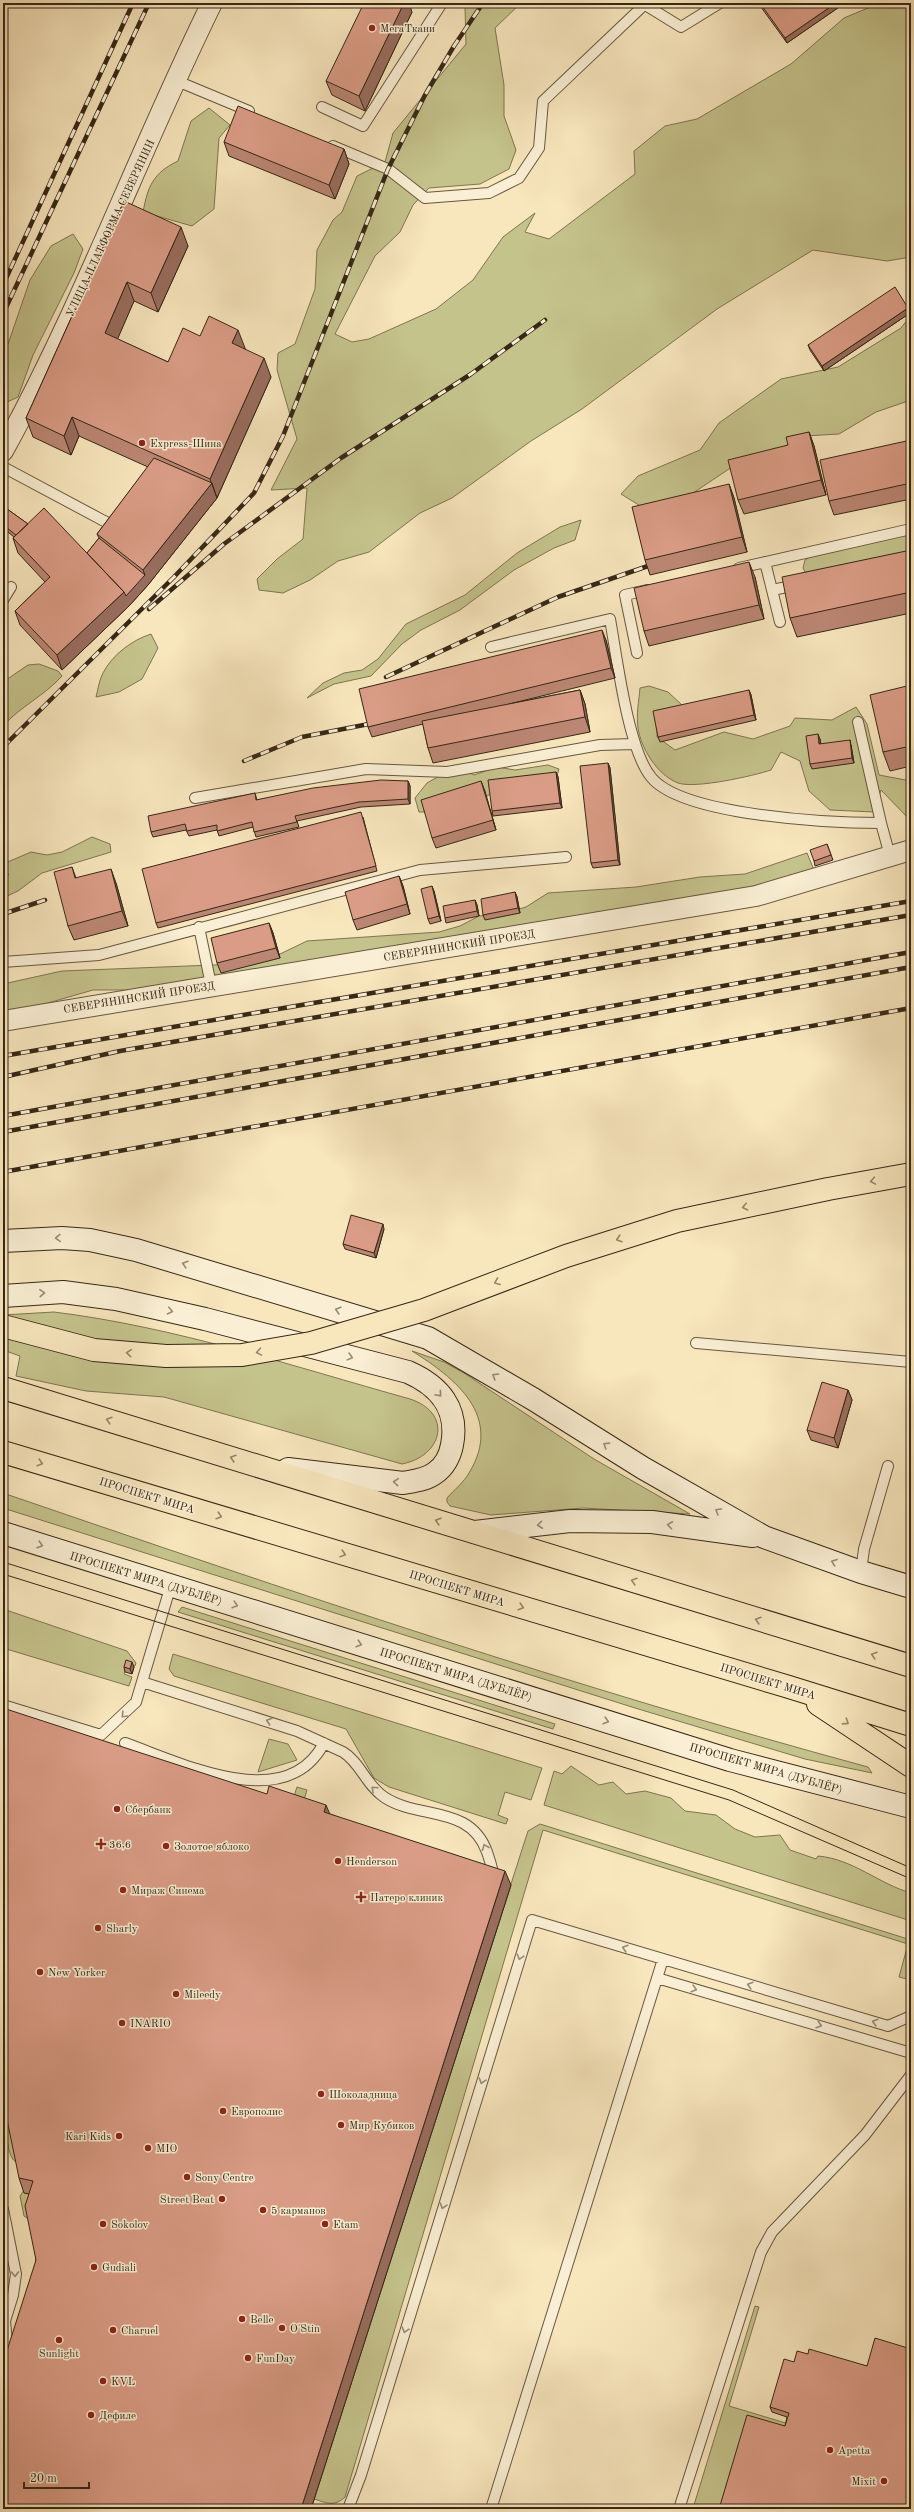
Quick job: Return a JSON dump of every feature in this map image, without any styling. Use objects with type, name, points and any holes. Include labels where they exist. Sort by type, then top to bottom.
[{"type":"main road","points":[[3,1326],[94,1350],[166,1356],[242,1355],[311,1343],[424,1310],[566,1256],[677,1221],[828,1189],[911,1174]]},
{"type":"main road","points":[[3,1241],[62,1238],[90,1240],[136,1250],[428,1338],[533,1399],[643,1468],[764,1537],[861,1572],[911,1587]]},
{"type":"main road","points":[[3,1296],[63,1292],[116,1299],[205,1319],[408,1372],[422,1378],[437,1390],[446,1402],[454,1419],[455,1431],[450,1452],[444,1465],[435,1474],[422,1480],[403,1483],[380,1481],[258,1465]]},
{"type":"main road","points":[[3,1388],[911,1666]]},
{"type":"main road","name":"ПРОСПЕКТ МИРА","points":[[3,1452],[789,1687],[911,1725]]},
{"type":"main road","points":[[475,1532],[570,1521],[652,1522],[764,1537]]},
{"type":"main road","name":"ПРОСПЕКТ МИРА (ДУБЛЁР)","points":[[3,1533],[730,1760],[911,1807]]},
{"type":"main road","points":[[789,1687],[911,1766]]},
{"type":"main road","points":[[796,1778],[911,1803]]},
{"type":"street","name":"УЛИЦА ПЛАТФОРМА СЕВЕРЯНИН","points":[[3,451],[25,411],[104,243],[212,3]]},
{"type":"street","name":"СЕВЕРЯНИНСКИЙ ПРОЕЗД","points":[[3,1021],[212,985],[756,896],[911,850]]},
{"type":"lane","points":[[322,107],[363,126],[442,3]]},
{"type":"lane","points":[[322,142],[388,169],[425,198],[489,193],[519,178],[540,148],[543,101],[642,4],[681,27],[720,3]]},
{"type":"lane","points":[[176,81],[257,114]]},
{"type":"lane","points":[[3,467],[106,522]]},
{"type":"lane","points":[[726,571],[911,529]]},
{"type":"lane","points":[[765,562],[780,622]]},
{"type":"lane","points":[[772,590],[811,582]]},
{"type":"lane","points":[[3,600],[11,587]]},
{"type":"lane","points":[[637,653],[625,595],[656,588]]},
{"type":"lane","points":[[491,647],[610,619],[634,744],[651,777],[684,799],[760,814],[823,822],[881,823]]},
{"type":"lane","points":[[858,722],[890,856]]},
{"type":"lane","points":[[195,798],[366,769],[447,772],[600,745],[634,744]]},
{"type":"lane","points":[[3,962],[99,955],[199,927],[420,870],[566,857]]},
{"type":"lane","points":[[199,927],[212,985]]},
{"type":"lane","points":[[696,1343],[911,1362]]},
{"type":"lane","points":[[861,1572],[864,1549],[888,1466]]},
{"type":"lane","points":[[3,1705],[101,1735],[136,1702],[171,1585]]},
{"type":"lane","points":[[142,1682],[297,1730],[349,1755],[372,1788],[385,1798],[470,1826],[484,1843],[491,1862],[493,1877],[489,1891]]},
{"type":"lane","points":[[125,1743],[225,1778],[255,1782],[279,1777],[305,1767],[317,1756],[324,1743]]},
{"type":"lane","points":[[348,2509],[361,2476],[532,1920],[888,2026],[911,2016]]},
{"type":"lane","points":[[491,2509],[663,1959]]},
{"type":"lane","points":[[657,1978],[911,2053]]},
{"type":"lane","points":[[680,2509],[761,2252],[772,2232],[866,2135],[911,2075]]},
{"type":"lane","points":[[3,2209],[16,2274],[13,2295],[4,2322],[7,2341],[3,2356]]},
{"type":"shaded area","points":[[468,3],[521,3],[495,28],[504,85],[504,116],[516,150],[509,169],[480,184],[429,188],[413,205],[400,232],[375,256],[335,334],[352,342],[369,339],[436,309],[473,280],[503,237],[535,213],[525,232],[549,239],[635,174],[634,151],[665,126],[697,119],[791,64],[844,18],[880,3],[911,3],[911,257],[887,261],[813,250],[717,309],[582,409],[531,441],[452,498],[420,513],[369,552],[338,561],[310,580],[283,593],[259,590],[257,579],[277,559],[303,539],[307,488],[271,490],[297,439],[277,370],[278,353],[295,344],[315,289],[317,250],[333,220],[342,212],[357,176],[385,162],[393,133],[466,44],[465,7]]},
{"type":"shaded area","points":[[209,108],[230,125],[219,138],[214,209],[192,226],[143,212],[147,195],[153,181],[163,170],[178,161],[191,121]]},
{"type":"shaded area","points":[[73,234],[83,249],[74,273],[33,355],[18,397],[5,403],[7,347],[30,280],[51,246]]},
{"type":"shaded area","points":[[911,315],[911,400],[876,412],[839,434],[805,436],[773,456],[741,461],[687,497],[642,507],[621,494],[638,476],[700,450],[719,423],[781,379],[838,367],[901,328]]},
{"type":"shaded area","points":[[581,520],[575,540],[554,548],[514,570],[460,610],[421,630],[402,644],[371,676],[334,684],[307,698],[323,683],[344,673],[362,670],[378,659],[406,624],[465,595],[517,553],[560,527]]},
{"type":"shaded area","points":[[911,532],[911,557],[806,574],[803,568],[805,560],[814,554]]},
{"type":"shaded area","points":[[151,634],[158,648],[142,679],[119,692],[96,697],[102,676],[107,666],[117,654],[130,644]]},
{"type":"shaded area","points":[[39,664],[58,671],[62,676],[3,726],[3,682],[28,665]]},
{"type":"shaded area","points":[[649,686],[668,692],[682,705],[657,716],[657,737],[675,750],[724,732],[753,739],[790,726],[795,718],[832,720],[856,707],[867,724],[879,775],[911,781],[911,821],[881,790],[874,812],[830,810],[809,791],[800,761],[781,752],[771,770],[751,775],[724,781],[697,784],[678,783],[670,779],[663,774],[651,760],[646,752],[638,728],[637,718],[640,688]]},
{"type":"shaded area","points":[[548,765],[559,769],[555,782],[503,786],[484,798],[434,812],[419,812],[415,798],[427,783],[457,766],[474,775],[497,767],[515,770]]},
{"type":"shaded area","points":[[92,837],[110,844],[111,852],[42,873],[18,891],[3,898],[3,882],[9,874],[3,875],[3,864],[31,852],[47,855],[62,852]]},
{"type":"shaded area","points":[[807,853],[814,870],[828,879],[137,990],[93,990],[3,1016],[3,984],[62,971],[238,964],[280,954],[307,941],[439,932],[460,926],[479,916],[506,913],[526,907],[548,893],[636,887],[700,877],[745,874]]},
{"type":"shaded area","points":[[54,1312],[144,1327],[189,1337],[410,1399],[424,1405],[433,1414],[437,1424],[438,1434],[434,1444],[427,1452],[416,1459],[402,1464],[164,1397],[86,1391],[16,1376],[20,1356],[3,1350],[3,1315]]},
{"type":"shaded area","points":[[412,1351],[444,1362],[464,1373],[594,1459],[690,1514],[583,1508],[491,1515],[450,1506],[447,1502],[447,1498],[467,1476],[478,1452],[481,1434],[478,1416],[470,1401],[458,1386],[444,1373]]},
{"type":"shaded area","points":[[3,1493],[433,1637],[650,1705],[868,1767],[872,1773],[805,1759],[635,1708],[3,1508]]},
{"type":"shaded area","points":[[182,1607],[555,1724],[553,1729],[178,1612]]},
{"type":"shaded area","points":[[3,1609],[127,1651],[136,1663],[135,1666],[127,1664],[124,1674],[132,1677],[129,1686],[3,1648]]},
{"type":"shaded area","points":[[173,1654],[542,1768],[531,1800],[505,1792],[498,1815],[508,1819],[506,1824],[389,1787],[374,1778],[346,1729],[174,1676],[169,1669]]},
{"type":"shaded area","points":[[269,1739],[288,1744],[297,1760],[258,1772]]},
{"type":"shaded area","points":[[571,1766],[599,1785],[613,1782],[626,1794],[645,1791],[671,1798],[685,1811],[716,1815],[735,1829],[755,1837],[780,1835],[790,1850],[816,1859],[818,1856],[831,1858],[854,1867],[888,1884],[911,1893],[911,1921],[544,1805],[554,1771],[562,1774]]},
{"type":"shaded area","points":[[297,1787],[307,1790],[304,1800],[294,1796]]},
{"type":"shaded area","points":[[540,1824],[911,1940],[911,1980],[899,1977],[908,1944],[543,1830],[345,2497],[338,2502],[326,2503],[314,2499],[317,2488],[528,1831]]},
{"type":"shaded area","points":[[11,2128],[16,2162],[10,2153],[7,2138],[7,2130]]},
{"type":"shaded area","points":[[24,2190],[38,2196],[30,2220],[24,2216],[20,2196]]},
{"type":"shaded area","points":[[755,2306],[759,2307],[729,2406],[789,2424],[723,2509],[706,2509],[694,2505]]},
{"type":"building","points":[[364,3],[404,3],[359,96],[326,81]]},
{"type":"building","points":[[760,3],[836,3],[785,38]]},
{"type":"building","points":[[238,106],[344,149],[329,185],[224,142]]},
{"type":"building","points":[[124,201],[181,227],[151,293],[127,282],[105,333],[168,362],[183,328],[200,336],[209,316],[238,330],[232,343],[264,358],[210,479],[72,417],[64,436],[26,418]]},
{"type":"building","points":[[895,287],[908,308],[822,366],[808,345]]},
{"type":"building","points":[[809,432],[821,480],[738,500],[728,460],[788,445],[786,437]]},
{"type":"building","points":[[911,440],[911,483],[829,501],[820,460]]},
{"type":"building","points":[[154,458],[212,483],[143,570],[97,534]]},
{"type":"building","points":[[729,484],[742,537],[645,560],[632,507]]},
{"type":"building","points":[[3,506],[28,524],[16,535],[3,525]]},
{"type":"building","points":[[44,508],[124,592],[57,655],[15,611],[50,577],[13,538]]},
{"type":"building","points":[[99,538],[145,575],[126,596],[124,592],[87,553]]},
{"type":"building","points":[[911,550],[911,592],[790,618],[782,577]]},
{"type":"building","points":[[749,562],[759,605],[644,631],[634,588]]},
{"type":"building","points":[[602,630],[611,668],[368,727],[359,689]]},
{"type":"building","points":[[911,685],[911,746],[883,752],[870,695]]},
{"type":"building","points":[[580,690],[585,717],[428,748],[422,721]]},
{"type":"building","points":[[749,690],[754,715],[658,737],[653,711]]},
{"type":"building","points":[[818,734],[819,744],[850,740],[852,758],[810,764],[806,736]]},
{"type":"building","points":[[608,763],[618,860],[591,863],[580,766]]},
{"type":"building","points":[[556,772],[560,803],[492,811],[488,780]]},
{"type":"building","points":[[381,780],[408,781],[408,799],[359,802],[295,816],[297,822],[254,832],[252,822],[217,831],[217,825],[187,831],[185,824],[151,832],[148,816],[255,793],[256,800],[313,788]]},
{"type":"building","points":[[481,781],[493,820],[432,838],[421,800]]},
{"type":"building","points":[[361,812],[376,866],[156,923],[142,869]]},
{"type":"building","points":[[827,844],[831,855],[814,861],[810,850]]},
{"type":"building","points":[[72,867],[75,878],[111,869],[122,911],[68,926],[54,872]]},
{"type":"building","points":[[399,876],[407,904],[353,920],[345,892]]},
{"type":"building","points":[[432,886],[439,916],[428,919],[421,889]]},
{"type":"building","points":[[515,892],[518,908],[483,915],[481,899]]},
{"type":"building","points":[[475,900],[477,911],[445,918],[443,906]]},
{"type":"building","points":[[269,923],[276,948],[217,963],[211,938]]},
{"type":"building","points":[[351,1215],[383,1224],[374,1253],[343,1244]]},
{"type":"building","points":[[822,1382],[848,1390],[834,1438],[807,1430]]},
{"type":"building","points":[[126,1660],[132,1662],[130,1669],[124,1667]]},
{"type":"building","name":"Европолис","points":[[3,1708],[267,1794],[269,1786],[326,1805],[324,1812],[505,1871],[301,2509],[3,2509],[3,2363],[36,2260],[25,2206],[33,2181],[19,2178],[3,2100]]},
{"type":"building","points":[[875,2338],[911,2349],[911,2509],[719,2509],[747,2415],[785,2426],[789,2413],[770,2407],[784,2359],[794,2362],[797,2351],[808,2354],[809,2349],[867,2366]]},
{"type":"tram line","points":[[3,1562],[733,1790],[911,1868]]},
{"type":"tram line","points":[[3,1574],[729,1800],[911,1879]]},
{"type":"railway","points":[[3,285],[133,3]]},
{"type":"railway","points":[[3,314],[149,3]]},
{"type":"railway","points":[[3,747],[174,577],[254,493],[283,436],[388,169],[425,95],[454,46],[483,3]]},
{"type":"railway","points":[[149,609],[224,544],[341,458],[471,374],[545,320]]},
{"type":"railway","points":[[386,677],[558,597],[648,566]]},
{"type":"railway","points":[[244,761],[302,737],[369,724]]},
{"type":"railway","points":[[3,914],[45,900]]},
{"type":"railway","points":[[3,1056],[911,901]]},
{"type":"railway","points":[[3,1077],[120,1051],[911,915]]},
{"type":"railway","points":[[3,1116],[911,952]]},
{"type":"railway","points":[[3,1132],[911,967]]},
{"type":"railway","points":[[3,1172],[911,1008]]},
{"type":"place","name":"МегаТкани","points":[[372,28]]},
{"type":"place","name":"Express-Шина","points":[[142,443]]},
{"type":"place","name":"Сбербанк","points":[[117,1809]]},
{"type":"place","name":"36,6","points":[[101,1844]]},
{"type":"place","name":"Золотое яблоко","points":[[166,1846]]},
{"type":"place","name":"Henderson","points":[[338,1861]]},
{"type":"place","name":"Мираж Синема","points":[[123,1890]]},
{"type":"place","name":"Патеро клиник","points":[[361,1897]]},
{"type":"place","name":"Sharly","points":[[98,1928]]},
{"type":"place","name":"New Yorker","points":[[40,1972]]},
{"type":"place","name":"Mileedy","points":[[176,1994]]},
{"type":"place","name":"INARIO","points":[[122,2023]]},
{"type":"place","name":"Шоколадница","points":[[321,2094]]},
{"type":"place","name":"Европолис","points":[[223,2111]]},
{"type":"place","name":"Мир Кубиков","points":[[341,2125]]},
{"type":"place","name":"Kari Kids","points":[[119,2136]]},
{"type":"place","name":"MIO","points":[[148,2148]]},
{"type":"place","name":"Sony Centre","points":[[187,2177]]},
{"type":"place","name":"Street Beat","points":[[222,2199]]},
{"type":"place","name":"5 карманов","points":[[263,2210]]},
{"type":"place","name":"Sokolov","points":[[103,2224]]},
{"type":"place","name":"Etam","points":[[325,2224]]},
{"type":"place","name":"Gudiali","points":[[94,2267]]},
{"type":"place","name":"Belle","points":[[242,2319]]},
{"type":"place","name":"O'Stin","points":[[282,2328]]},
{"type":"place","name":"Charuel","points":[[113,2330]]},
{"type":"place","name":"Sunlight","points":[[59,2340]]},
{"type":"place","name":"FunDay","points":[[248,2358]]},
{"type":"place","name":"KVL","points":[[103,2381]]},
{"type":"place","name":"Дефиле","points":[[91,2415]]},
{"type":"place","name":"Apetta","points":[[830,2450]]},
{"type":"place","name":"Mixit","points":[[884,2481]]}]
